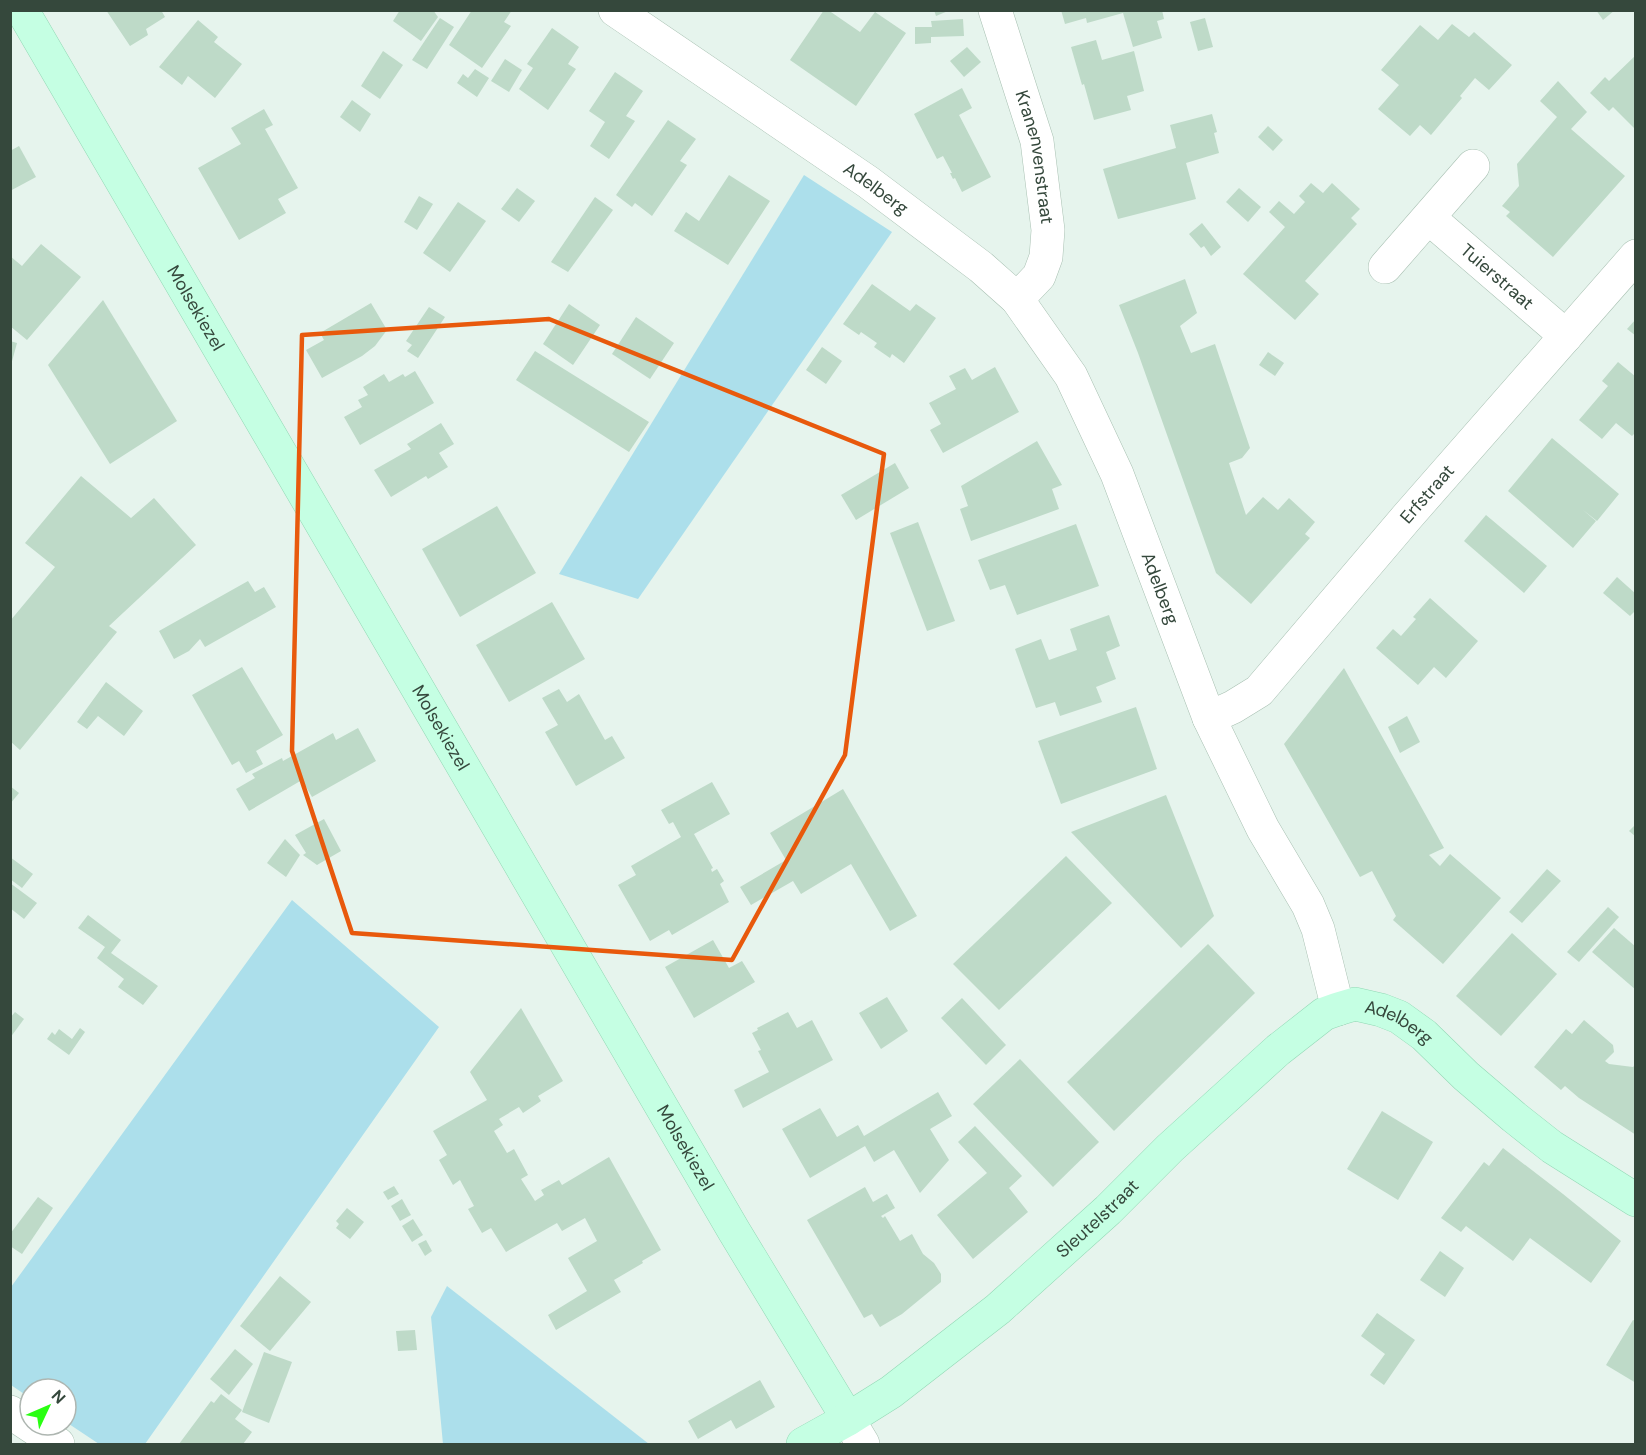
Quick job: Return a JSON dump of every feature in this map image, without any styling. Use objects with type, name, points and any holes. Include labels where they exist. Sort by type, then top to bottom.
[{"type":"main road","name":"Molsekiezel","points":[[22,10],[728,1221],[856,1432]]},
{"type":"main road","name":"Adelberg","points":[[1338,1009],[1356,1004],[1399,1017],[1424,1035],[1474,1083],[1552,1147],[1635,1200]]},
{"type":"main road","name":"Sleutelstraat","points":[[803,1444],[856,1432],[891,1392],[998,1309],[1278,1050],[1318,1019],[1338,1009]]},
{"type":"street","name":"Adelberg","points":[[615,10],[868,182],[981,267],[1017,299],[1071,376],[1117,474],[1209,718],[1263,829],[1315,921],[1338,1009]]},
{"type":"street","name":"Kranenvenstraat","points":[[995,10],[1037,141],[1048,230],[1046,257],[1040,276],[1017,299]]},
{"type":"street","points":[[1385,267],[1473,166]]},
{"type":"street","name":"Tuierstraat","points":[[1430,218],[1566,336]]},
{"type":"street","name":"Erfstraat","points":[[1209,718],[1259,691],[1635,256]]},
{"type":"street","points":[[10,1412],[58,1444]]},
{"type":"highlighted area","points":[[549,319],[884,454],[845,755],[732,960],[352,933],[292,751],[302,335]]},
{"type":"shaded area","points":[[804,175],[892,232],[638,599],[559,574]]},
{"type":"shaded area","points":[[292,900],[439,1027],[145,1444],[99,1444],[78,1430],[78,1377],[18,1377],[18,1390],[11,1385],[11,1287]]},
{"type":"shaded area","points":[[447,1286],[649,1444],[443,1444],[431,1317]]},
{"type":"building","points":[[106,10],[161,10],[165,17],[146,29],[148,35],[130,46]]},
{"type":"building","points":[[400,10],[433,10],[438,17],[421,41],[393,21]]},
{"type":"building","points":[[472,10],[512,10],[504,22],[511,26],[482,68],[449,45]]},
{"type":"building","points":[[824,10],[828,10],[860,32],[875,12],[906,33],[856,106],[790,60]]},
{"type":"building","points":[[934,10],[948,10],[948,11],[936,16]]},
{"type":"building","points":[[1061,10],[1162,10],[1164,19],[1157,21],[1162,38],[1133,47],[1123,13],[1087,23],[1086,18],[1065,24]]},
{"type":"building","points":[[1596,10],[1615,10],[1603,20]]},
{"type":"building","points":[[440,18],[454,27],[427,69],[412,60]]},
{"type":"building","points":[[1205,18],[1213,47],[1198,51],[1190,22]]},
{"type":"building","points":[[963,19],[964,36],[931,37],[931,43],[915,44],[915,27],[932,27],[931,21]]},
{"type":"building","points":[[198,20],[218,37],[214,42],[242,64],[215,98],[188,76],[182,85],[159,67]]},
{"type":"building","points":[[1452,24],[1469,37],[1474,32],[1512,65],[1489,90],[1475,78],[1460,96],[1462,98],[1431,135],[1420,125],[1410,136],[1378,109],[1399,85],[1381,70],[1420,25],[1438,40]]},
{"type":"building","points":[[552,28],[579,47],[568,64],[576,69],[548,110],[519,89],[533,68],[527,64]]},
{"type":"building","points":[[1096,40],[1102,60],[1134,51],[1144,91],[1127,96],[1131,110],[1094,120],[1071,47]]},
{"type":"building","points":[[967,47],[981,62],[964,77],[950,61]]},
{"type":"building","points":[[383,51],[403,65],[380,99],[361,86]]},
{"type":"building","points":[[1636,55],[1636,130],[1613,107],[1609,111],[1590,93],[1605,77],[1609,81]]},
{"type":"building","points":[[505,59],[522,70],[509,92],[491,81]]},
{"type":"building","points":[[475,69],[489,78],[477,97],[457,83],[463,74],[468,78]]},
{"type":"building","points":[[615,72],[643,91],[626,116],[635,121],[609,159],[590,146],[605,122],[589,111]]},
{"type":"building","points":[[1558,81],[1587,112],[1571,129],[1625,176],[1553,257],[1506,216],[1510,212],[1502,206],[1519,186],[1517,164],[1557,117],[1540,101]]},
{"type":"building","points":[[962,88],[972,108],[959,115],[991,177],[962,192],[955,178],[953,179],[943,156],[937,159],[914,114]]},
{"type":"building","points":[[352,100],[371,114],[360,132],[340,117]]},
{"type":"building","points":[[264,109],[273,125],[265,129],[298,188],[278,199],[286,213],[239,240],[198,168],[241,144],[231,128]]},
{"type":"building","points":[[1212,114],[1219,153],[1186,163],[1196,199],[1118,219],[1103,169],[1176,148],[1170,125]]},
{"type":"building","points":[[668,120],[696,139],[680,161],[687,165],[652,216],[635,203],[632,207],[616,195]]},
{"type":"building","points":[[1268,126],[1283,140],[1273,151],[1258,137]]},
{"type":"building","points":[[19,146],[36,177],[10,191],[10,151]]},
{"type":"building","points":[[729,175],[770,201],[728,265],[674,231],[686,212],[699,221]]},
{"type":"building","points":[[1311,183],[1323,193],[1332,183],[1360,209],[1351,218],[1357,224],[1305,281],[1319,294],[1295,320],[1243,274],[1285,227],[1269,212],[1279,201],[1294,214],[1305,202],[1299,196]]},
{"type":"building","points":[[517,188],[535,201],[519,222],[501,209]]},
{"type":"building","points":[[1239,188],[1261,207],[1248,222],[1226,202]]},
{"type":"building","points":[[419,196],[433,204],[417,230],[404,222]]},
{"type":"building","points":[[595,197],[613,210],[568,272],[551,262]]},
{"type":"building","points":[[458,202],[486,221],[450,272],[423,253]]},
{"type":"building","points":[[1202,223],[1221,247],[1211,256],[1204,246],[1201,248],[1189,234]]},
{"type":"building","points":[[41,244],[81,277],[27,340],[10,326],[10,256],[22,266]]},
{"type":"building","points":[[1185,279],[1197,313],[1180,326],[1191,353],[1215,344],[1250,448],[1242,458],[1229,463],[1246,515],[1263,497],[1278,510],[1289,498],[1315,522],[1305,534],[1310,538],[1251,604],[1216,573],[1119,305]]},
{"type":"building","points":[[872,284],[910,311],[916,304],[936,318],[904,363],[892,354],[890,358],[874,347],[877,343],[843,324]]},
{"type":"building","points":[[103,300],[177,421],[110,464],[48,365]]},
{"type":"building","points":[[371,303],[387,330],[375,346],[362,356],[322,378],[306,350],[324,340],[320,333]]},
{"type":"building","points":[[569,304],[600,325],[573,365],[543,344]]},
{"type":"building","points":[[429,307],[445,317],[418,358],[407,351],[412,345],[406,341]]},
{"type":"building","points":[[636,317],[674,343],[650,379],[612,354]]},
{"type":"building","points":[[1636,319],[1636,336],[1627,329]]},
{"type":"building","points":[[10,341],[17,343],[11,365],[10,365]]},
{"type":"building","points":[[822,347],[842,361],[826,384],[806,370]]},
{"type":"building","points":[[535,351],[649,422],[629,452],[516,380]]},
{"type":"building","points":[[1268,352],[1284,363],[1275,376],[1259,365]]},
{"type":"building","points":[[1618,362],[1636,377],[1636,432],[1632,436],[1616,423],[1602,439],[1579,420],[1608,386],[1602,381]]},
{"type":"building","points":[[995,367],[1019,412],[943,453],[930,430],[941,424],[929,403],[956,389],[949,376],[965,368],[972,380]]},
{"type":"building","points":[[415,371],[434,403],[360,445],[344,417],[362,407],[358,400],[368,395],[363,387],[384,374],[389,382],[403,374],[405,377]]},
{"type":"building","points":[[441,423],[454,444],[439,453],[448,467],[428,479],[426,476],[391,497],[374,470],[411,449],[407,444]]},
{"type":"building","points":[[1552,438],[1619,494],[1597,521],[1583,510],[1596,521],[1573,548],[1508,491]]},
{"type":"building","points":[[1037,441],[1062,485],[1052,489],[1059,509],[971,541],[960,509],[968,506],[961,486]]},
{"type":"building","points":[[895,463],[909,488],[856,520],[841,495]]},
{"type":"building","points":[[81,476],[131,518],[154,498],[196,545],[109,626],[117,632],[20,750],[10,741],[10,621],[55,567],[25,543]]},
{"type":"building","points":[[497,506],[536,573],[460,617],[422,549]]},
{"type":"building","points":[[1486,515],[1547,566],[1524,593],[1464,541]]},
{"type":"building","points":[[918,522],[955,621],[927,631],[890,533]]},
{"type":"building","points":[[1076,524],[1099,586],[1017,615],[1005,585],[990,590],[978,560]]},
{"type":"building","points":[[1617,577],[1636,594],[1636,610],[1630,616],[1603,593]]},
{"type":"building","points":[[248,581],[255,592],[264,587],[276,607],[205,647],[200,639],[189,651],[174,659],[159,631]]},
{"type":"building","points":[[1430,598],[1478,641],[1446,678],[1434,667],[1418,685],[1376,648],[1393,629],[1401,636],[1416,619],[1413,617]]},
{"type":"building","points":[[552,602],[585,659],[509,702],[476,645]]},
{"type":"building","points":[[1109,615],[1120,646],[1106,652],[1116,679],[1096,687],[1102,702],[1060,716],[1055,702],[1036,708],[1015,649],[1041,639],[1049,660],[1077,650],[1070,629]]},
{"type":"building","points":[[242,667],[283,735],[256,751],[263,764],[246,773],[239,761],[232,765],[192,695]]},
{"type":"building","points":[[1344,668],[1444,848],[1429,855],[1440,866],[1450,854],[1501,898],[1443,964],[1393,920],[1396,916],[1372,871],[1360,877],[1284,744]]},
{"type":"building","points":[[106,682],[143,711],[124,736],[98,716],[87,729],[77,722]]},
{"type":"building","points":[[559,689],[567,702],[579,694],[605,740],[612,736],[625,758],[576,786],[545,732],[558,725],[542,698]]},
{"type":"building","points":[[1136,707],[1157,769],[1061,804],[1038,741]]},
{"type":"building","points":[[1407,716],[1420,742],[1400,753],[1388,727]]},
{"type":"building","points":[[358,728],[376,761],[312,797],[302,780],[249,811],[236,789],[255,778],[252,774],[282,758],[283,761],[333,733],[336,740]]},
{"type":"building","points":[[712,782],[730,814],[694,834],[713,868],[712,872],[717,869],[724,881],[720,884],[729,902],[672,935],[669,930],[650,941],[618,885],[636,875],[631,866],[681,837],[673,822],[669,824],[661,810]]},
{"type":"building","points":[[10,786],[19,793],[10,804]]},
{"type":"building","points":[[843,789],[917,916],[890,931],[851,864],[801,894],[793,881],[751,905],[740,887],[786,860],[770,833]]},
{"type":"building","points":[[1166,795],[1214,916],[1181,948],[1071,832]]},
{"type":"building","points":[[324,819],[341,851],[317,865],[303,855],[306,853],[295,835]]},
{"type":"building","points":[[1636,824],[1636,837],[1629,831]]},
{"type":"building","points":[[285,839],[300,855],[286,877],[267,863]]},
{"type":"building","points":[[1066,856],[1112,903],[999,1010],[953,964]]},
{"type":"building","points":[[10,857],[33,874],[22,888],[10,879]]},
{"type":"building","points":[[1547,869],[1561,881],[1522,923],[1509,912]]},
{"type":"building","points":[[10,883],[37,903],[24,919],[10,908]]},
{"type":"building","points":[[1608,907],[1619,917],[1579,962],[1567,952]]},
{"type":"building","points":[[88,915],[121,940],[111,953],[158,986],[143,1005],[118,987],[124,979],[97,958],[105,947],[78,928]]},
{"type":"building","points":[[1614,928],[1636,947],[1636,990],[1592,952]]},
{"type":"building","points":[[1512,933],[1557,974],[1501,1036],[1456,996]]},
{"type":"building","points":[[713,940],[729,968],[742,961],[755,982],[694,1018],[665,967]]},
{"type":"building","points":[[1208,944],[1255,993],[1114,1131],[1067,1082]]},
{"type":"building","points":[[887,997],[908,1031],[881,1049],[859,1013]]},
{"type":"building","points":[[962,998],[1006,1045],[986,1065],[941,1018]]},
{"type":"building","points":[[521,1008],[563,1081],[538,1096],[541,1101],[523,1113],[519,1107],[499,1119],[503,1125],[494,1131],[507,1153],[514,1149],[528,1175],[521,1179],[535,1201],[544,1195],[541,1190],[559,1180],[562,1185],[609,1157],[661,1250],[614,1280],[621,1292],[556,1330],[548,1315],[587,1291],[568,1258],[597,1241],[585,1218],[562,1231],[557,1223],[506,1252],[491,1228],[482,1233],[468,1209],[474,1206],[460,1180],[453,1185],[439,1160],[447,1155],[433,1131],[487,1100],[470,1072]]},
{"type":"building","points":[[15,1012],[24,1019],[10,1038],[10,1018]]},
{"type":"building","points":[[788,1012],[797,1028],[812,1020],[833,1060],[743,1108],[734,1090],[769,1072],[752,1033]]},
{"type":"building","points":[[1584,1020],[1613,1045],[1614,1052],[1605,1061],[1609,1064],[1633,1067],[1636,1064],[1636,1135],[1579,1098],[1565,1086],[1561,1090],[1534,1067],[1566,1029],[1572,1034]]},
{"type":"building","points":[[80,1028],[85,1032],[69,1055],[47,1039],[52,1032],[55,1035],[59,1029],[72,1039]]},
{"type":"building","points":[[1020,1059],[1099,1142],[1053,1187],[973,1104]]},
{"type":"building","points":[[938,1092],[952,1116],[930,1129],[949,1160],[920,1193],[894,1150],[874,1162],[865,1146],[810,1178],[782,1129],[820,1108],[837,1137],[858,1125],[864,1136]]},
{"type":"building","points":[[1382,1111],[1433,1142],[1398,1200],[1347,1169]]},
{"type":"building","points":[[975,1126],[1022,1176],[1009,1188],[1028,1212],[973,1259],[937,1215],[987,1173],[958,1142]]},
{"type":"building","points":[[1503,1148],[1621,1241],[1591,1283],[1530,1238],[1513,1261],[1466,1226],[1461,1232],[1441,1218],[1484,1162],[1489,1166]]},
{"type":"building","points":[[394,1186],[399,1194],[388,1200],[383,1192]]},
{"type":"building","points":[[865,1187],[873,1202],[887,1194],[895,1208],[881,1216],[883,1218],[885,1216],[900,1241],[912,1234],[923,1254],[934,1263],[941,1274],[941,1282],[902,1314],[880,1327],[872,1314],[864,1318],[807,1220]]},
{"type":"building","points":[[38,1197],[53,1208],[22,1254],[10,1246],[10,1234]]},
{"type":"building","points":[[402,1199],[411,1215],[400,1221],[391,1206]]},
{"type":"building","points":[[347,1208],[364,1222],[350,1239],[336,1228],[339,1224],[336,1221]]},
{"type":"building","points":[[413,1219],[423,1235],[412,1242],[402,1226]]},
{"type":"building","points":[[426,1240],[432,1251],[425,1256],[418,1244]]},
{"type":"building","points":[[1440,1251],[1464,1268],[1445,1297],[1420,1280]]},
{"type":"building","points":[[280,1276],[311,1302],[270,1351],[240,1326]]},
{"type":"building","points":[[1377,1313],[1415,1340],[1384,1385],[1370,1375],[1385,1354],[1361,1336]]},
{"type":"building","points":[[1633,1320],[1636,1321],[1636,1383],[1606,1365]]},
{"type":"building","points":[[415,1330],[417,1350],[398,1351],[396,1331]]},
{"type":"building","points":[[235,1349],[253,1364],[229,1395],[210,1379]]},
{"type":"building","points":[[264,1352],[292,1362],[269,1423],[242,1412]]},
{"type":"building","points":[[760,1380],[775,1407],[736,1429],[731,1420],[698,1439],[688,1421]]},
{"type":"building","points":[[221,1394],[242,1410],[235,1419],[252,1432],[243,1444],[179,1444],[211,1401],[214,1403]]}]
